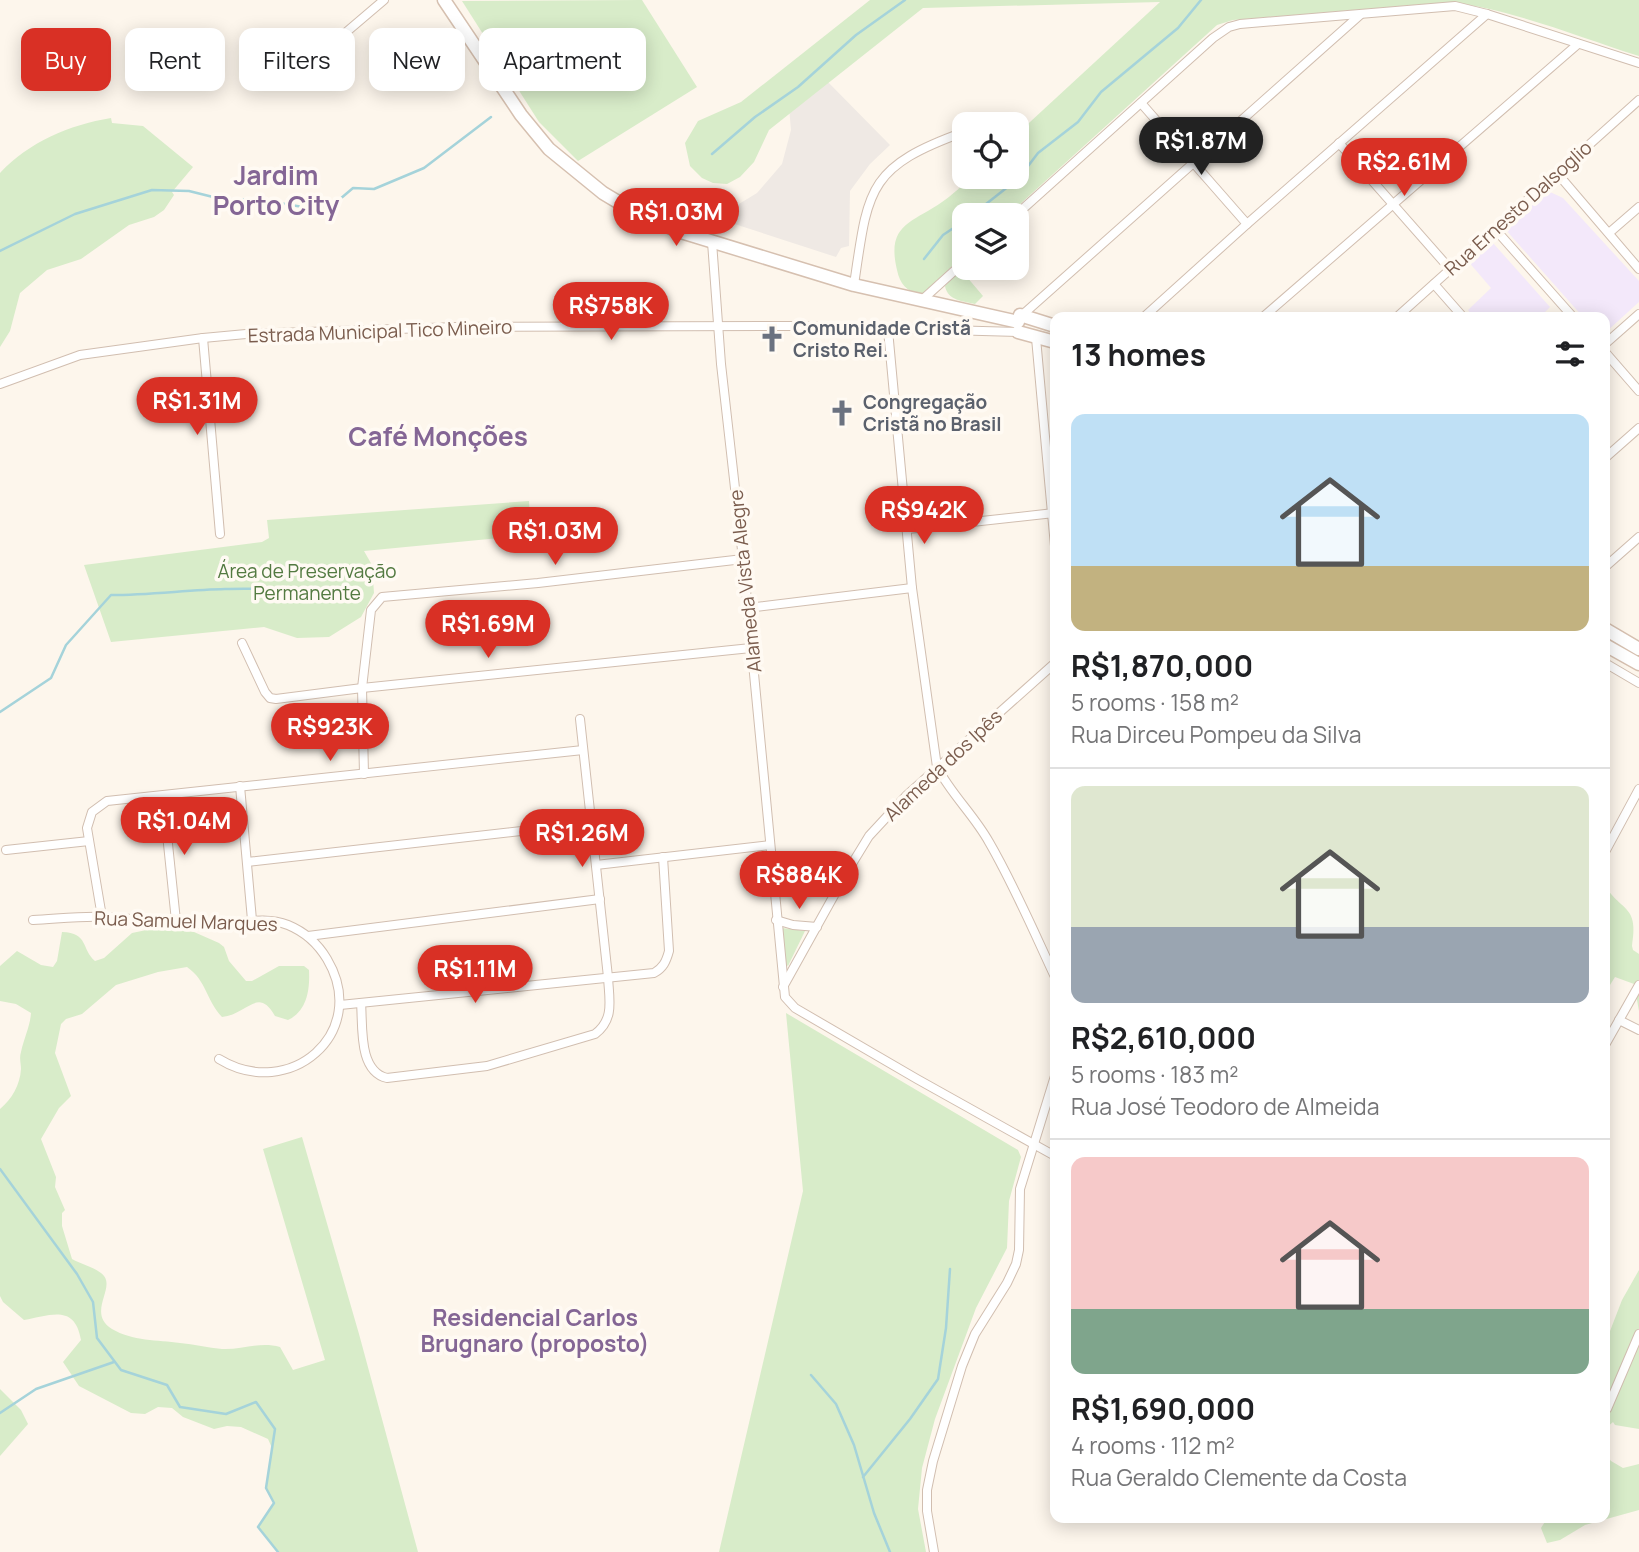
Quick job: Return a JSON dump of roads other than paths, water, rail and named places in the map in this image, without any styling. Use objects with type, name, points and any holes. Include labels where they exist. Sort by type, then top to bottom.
[{"type":"main road","points":[[444,0],[521,116],[561,160],[603,193],[638,214],[712,242],[854,285],[1019,323],[1050,326]]},
{"type":"main road","points":[[1019,323],[1036,338],[1050,341]]},
{"type":"main road","points":[[1610,632],[1639,648]]},
{"type":"main road","points":[[1610,654],[1639,664]]},
{"type":"street","points":[[351,28],[384,0]]},
{"type":"street","points":[[1029,203],[1213,38],[1229,27],[1240,24],[1455,6],[1639,63]]},
{"type":"street","points":[[1149,312],[1247,223],[1487,14]]},
{"type":"street","points":[[1019,323],[1360,15]]},
{"type":"street","points":[[1269,312],[1578,44]]},
{"type":"street","name":"Rua Ernesto Dalsoglio","points":[[1403,312],[1639,100]]},
{"type":"street","points":[[1141,103],[1247,223]]},
{"type":"street","points":[[854,285],[868,202],[877,185],[888,171],[908,156],[952,136]]},
{"type":"street","points":[[1339,143],[1450,269]]},
{"type":"street","points":[[1557,173],[1639,269]]},
{"type":"street","points":[[1609,233],[1639,206]]},
{"type":"street","points":[[1495,229],[1569,312]]},
{"type":"street","name":"Alameda Vista Alegre","points":[[712,242],[783,987]]},
{"type":"street","points":[[922,300],[952,273]]},
{"type":"street","points":[[1434,284],[1459,312]]},
{"type":"street","points":[[1610,340],[1639,314]]},
{"type":"street","name":"Estrada Municipal Tico Mineiro","points":[[0,384],[80,355],[203,338],[408,327],[804,326],[888,330],[1019,323]]},
{"type":"street","points":[[888,330],[912,588],[937,767],[990,842],[1050,967]]},
{"type":"street","points":[[203,338],[220,534]]},
{"type":"street","points":[[1036,338],[1050,482]]},
{"type":"street","points":[[1610,358],[1639,391]]},
{"type":"street","points":[[1610,454],[1639,428]]},
{"type":"street","points":[[908,529],[1050,513]]},
{"type":"street","points":[[1610,563],[1639,537]]},
{"type":"street","points":[[364,774],[362,688],[371,610],[377,601],[387,596],[538,583],[744,559]]},
{"type":"street","points":[[748,608],[912,588]]},
{"type":"street","points":[[243,643],[260,682],[270,698],[276,699],[751,648]]},
{"type":"street","points":[[1610,657],[1639,683]]},
{"type":"street","name":"Alameda dos Ipês","points":[[783,987],[869,836],[906,795],[1050,667]]},
{"type":"street","points":[[361,1003],[366,1061],[374,1072],[387,1078],[487,1066],[595,1034],[607,1022],[610,1014],[608,977],[580,719]]},
{"type":"street","points":[[102,917],[87,828],[92,812],[107,801],[583,750]]},
{"type":"street","points":[[240,786],[252,920]]},
{"type":"street","points":[[1610,843],[1639,789]]},
{"type":"street","points":[[163,796],[176,921]]},
{"type":"street","points":[[247,862],[592,823]]},
{"type":"street","points":[[6,850],[89,841]]},
{"type":"street","points":[[596,865],[770,845]]},
{"type":"street","points":[[219,1059],[237,1069],[257,1073],[277,1073],[296,1066],[313,1055],[327,1040],[336,1022],[340,1005],[654,973],[666,962],[668,951],[663,858]]},
{"type":"street","points":[[308,936],[600,899]]},
{"type":"street","name":"Rua Samuel Marques","points":[[33,920],[102,917],[133,921],[219,924],[252,920],[280,922],[308,936],[323,952],[333,970],[340,1005]]},
{"type":"street","points":[[776,920],[817,927]]},
{"type":"street","points":[[1610,1036],[1639,985]]},
{"type":"street","points":[[783,987],[785,997],[795,1008],[1050,1153]]},
{"type":"street","points":[[1619,1020],[1639,1030]]},
{"type":"street","points":[[934,1552],[927,1511],[927,1490],[933,1461],[962,1366],[975,1334],[1016,1264],[1019,1250],[1020,1189],[1050,1091]]},
{"type":"street","points":[[1610,1402],[1639,1334]]},
{"type":"waterway","points":[[712,154],[755,117],[798,87],[856,35],[905,0]]},
{"type":"waterway","points":[[987,203],[1019,178],[1038,153],[1078,122],[1101,92],[1178,28],[1201,0]]},
{"type":"waterway","points":[[0,251],[75,214],[152,190],[189,191],[221,199],[262,200],[326,211],[353,188],[374,189],[424,168],[491,117]]},
{"type":"waterway","points":[[924,259],[943,235],[952,229]]},
{"type":"waterway","points":[[0,712],[51,678],[66,645],[111,595],[306,588]]},
{"type":"waterway","points":[[0,1169],[77,1274],[93,1302],[97,1338],[121,1370],[167,1385],[180,1407],[226,1414],[256,1402],[275,1429],[266,1488],[274,1503],[258,1527],[278,1552]]},
{"type":"waterway","points":[[863,1477],[938,1379],[946,1328],[950,1269]]},
{"type":"waterway","points":[[0,1413],[36,1389],[114,1362]]},
{"type":"waterway","points":[[811,1375],[836,1404],[854,1445],[874,1513],[890,1552]]},
{"type":"place","name":"Comunidade Cristã Cristo Rei.","points":[[772,339]]},
{"type":"place","name":"Congregação Cristã no Brasil","points":[[842,413]]},
{"type":"district","name":"Jardim Porto City","points":[[276,191]]},
{"type":"district","name":"Café Monções","points":[[438,437]]},
{"type":"district","name":"Residencial Carlos Brugnaro (proposto)","points":[[535,1331]]},
{"type":"park label","name":"Área de Preservação Permanente","points":[[307,582]]}]
